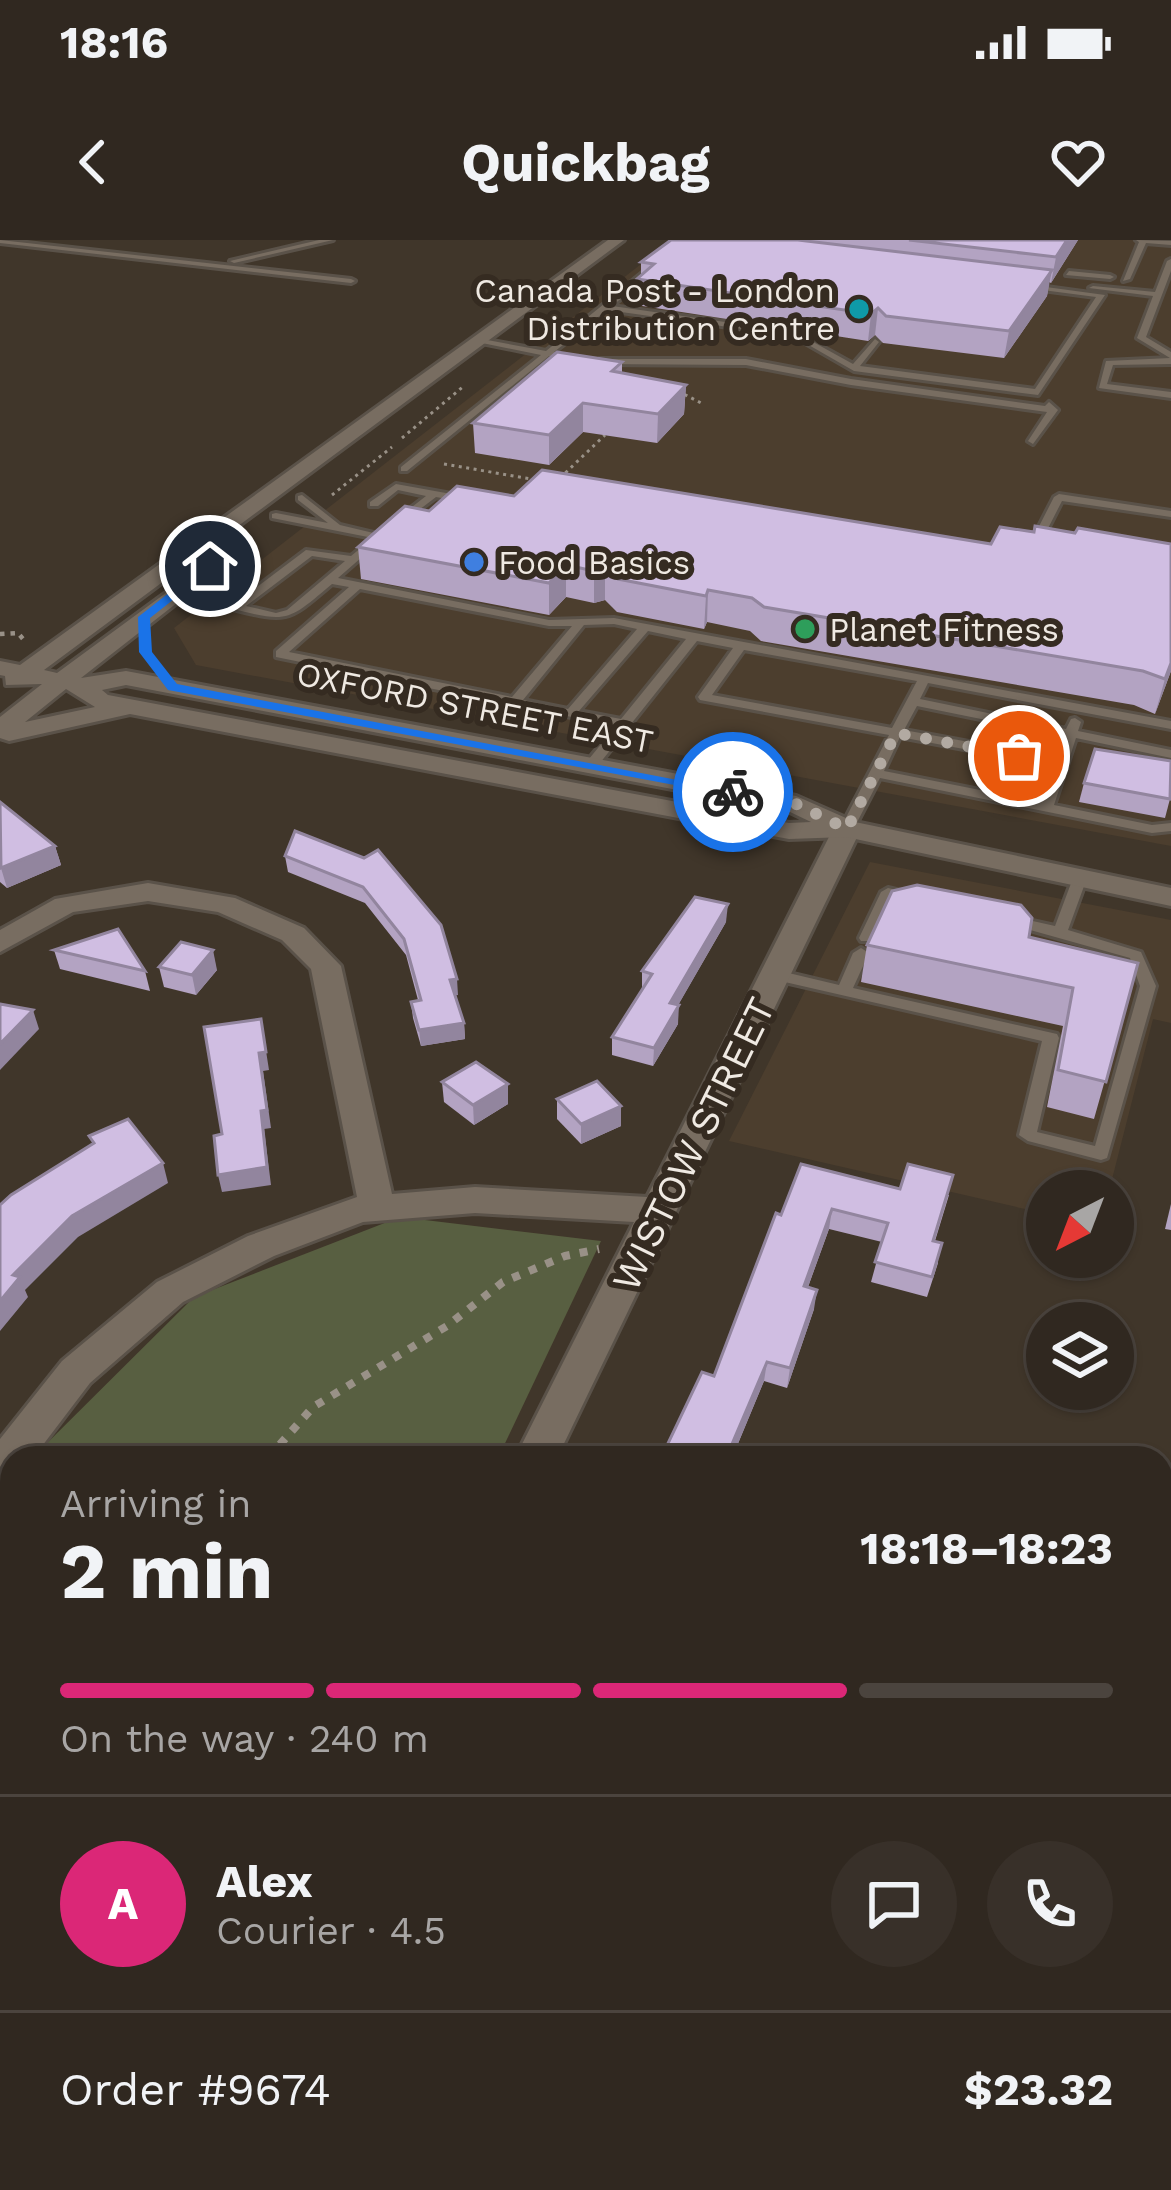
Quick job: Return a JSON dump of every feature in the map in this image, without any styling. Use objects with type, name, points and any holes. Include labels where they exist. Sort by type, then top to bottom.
[{"type":"main road","points":[[0,693],[12,671],[386,407],[416,391],[617,240]]},
{"type":"main road","points":[[220,559],[276,516],[311,501],[412,413],[416,391]]},
{"type":"main road","points":[[0,733],[74,683],[144,617],[201,574]]},
{"type":"main road","points":[[144,617],[145,651],[172,687]]},
{"type":"main road","name":"OXFORD STREET EAST","points":[[12,671],[74,683],[126,678],[591,765],[796,804],[847,829]]},
{"type":"main road","name":"OXFORD STREET EAST","points":[[74,683],[100,701],[789,831],[847,829],[1171,897]]},
{"type":"main road","points":[[0,733],[132,707]]},
{"type":"main road","name":"WISTOW STREET","points":[[542,1446],[847,829]]},
{"type":"main road","points":[[0,943],[65,905],[148,892],[225,904],[293,934],[326,966],[377,1208]]},
{"type":"main road","points":[[19,1446],[76,1372],[170,1292],[261,1246],[360,1209],[475,1200],[661,1211]]},
{"type":"lane","points":[[217,266],[328,240]]},
{"type":"lane","points":[[1126,279],[1142,240],[1169,242]]},
{"type":"lane","points":[[0,241],[351,281]]},
{"type":"lane","points":[[1137,256],[1171,260],[1154,294],[1141,338],[1171,358]]},
{"type":"lane","points":[[404,469],[657,266]]},
{"type":"lane","points":[[1069,273],[1163,283]]},
{"type":"lane","points":[[1038,392],[1102,295],[1014,282],[1154,294]]},
{"type":"lane","points":[[605,307],[795,334],[854,368],[1038,392],[1053,410]]},
{"type":"lane","points":[[712,322],[738,319]]},
{"type":"lane","points":[[485,341],[569,357]]},
{"type":"lane","points":[[854,368],[875,342]]},
{"type":"lane","points":[[1171,358],[1109,363],[1102,386],[1171,395]]},
{"type":"lane","points":[[590,360],[746,362],[1053,410]]},
{"type":"lane","points":[[1033,441],[1053,410]]},
{"type":"lane","points":[[374,504],[396,487],[490,504]]},
{"type":"lane","points":[[351,559],[310,552],[237,608],[276,616],[291,613],[434,494]]},
{"type":"lane","points":[[1056,546],[1034,542],[1058,497],[1171,514]]},
{"type":"lane","points":[[311,501],[340,527]]},
{"type":"lane","points":[[276,516],[381,536]]},
{"type":"lane","points":[[329,580],[550,623],[645,627],[1171,725]]},
{"type":"lane","points":[[358,585],[280,654],[625,724]]},
{"type":"lane","points":[[515,702],[581,622]]},
{"type":"lane","points":[[571,713],[645,627]]},
{"type":"lane","points":[[591,765],[694,637]]},
{"type":"lane","points":[[741,646],[704,697],[1060,764]]},
{"type":"lane","points":[[847,829],[924,679]]},
{"type":"lane","points":[[913,701],[1171,754]]},
{"type":"lane","points":[[1046,808],[1080,708]]},
{"type":"lane","points":[[876,773],[1152,830],[1171,827]]},
{"type":"lane","points":[[1060,932],[1080,878]]},
{"type":"lane","points":[[844,991],[888,892],[931,902]]},
{"type":"lane","points":[[776,975],[1051,1038],[1028,1135],[1101,1154],[1148,986],[1136,955],[995,917]]},
{"type":"path","points":[[311,501],[478,374]]},
{"type":"path","points":[[455,449],[438,463],[555,483],[605,435]]},
{"type":"path","points":[[279,1446],[313,1407],[447,1327],[503,1282],[565,1256],[602,1248]]},
{"type":"shaded area","points":[[672,240],[1171,240],[1171,846],[196,665],[174,628]]},
{"type":"shaded area","points":[[870,862],[1171,920],[1171,1023],[1153,1019],[1114,1170],[1026,1170],[1026,1209],[729,1141]]},
{"type":"green space","points":[[400,1217],[601,1241],[504,1446],[44,1446],[194,1297]]},
{"type":"building","points":[[671,240],[798,240],[1052,270],[1009,331],[886,316],[878,308],[871,314],[637,279],[654,264],[641,262]]},
{"type":"building","points":[[909,240],[1067,240],[1056,257]]},
{"type":"building","points":[[557,352],[622,362],[612,371],[686,385],[658,414],[583,403],[549,435],[473,423]]},
{"type":"building","points":[[542,470],[991,544],[1000,527],[1034,532],[1035,526],[1075,533],[1078,528],[1171,544],[1171,663],[1165,679],[1143,671],[764,607],[752,598],[708,590],[706,596],[618,579],[605,567],[594,571],[566,565],[549,583],[358,547],[405,506],[429,511],[457,486],[514,496]]},
{"type":"building","points":[[1095,749],[1171,761],[1170,799],[1084,783]]},
{"type":"building","points":[[0,802],[55,846],[1,868]]},
{"type":"building","points":[[295,831],[364,858],[378,850],[441,925],[457,979],[450,980],[464,1023],[419,1030],[411,1002],[421,1000],[404,939],[363,887],[285,856]]},
{"type":"building","points":[[917,885],[1021,905],[1032,918],[1029,937],[1138,963],[1106,1082],[1058,1070],[1073,988],[867,945],[892,891]]},
{"type":"building","points":[[695,897],[728,904],[670,1003],[679,1005],[654,1048],[612,1037],[652,974],[642,971]]},
{"type":"building","points":[[118,929],[145,971],[54,950]]},
{"type":"building","points":[[181,942],[213,950],[192,975],[159,967]]},
{"type":"building","points":[[0,1004],[33,1010],[0,1044]]},
{"type":"building","points":[[261,1019],[266,1052],[259,1053],[267,1110],[261,1111],[267,1167],[218,1175],[214,1136],[222,1134],[204,1027]]},
{"type":"building","points":[[476,1062],[508,1084],[473,1105],[442,1082]]},
{"type":"building","points":[[597,1081],[621,1106],[581,1124],[557,1099]]},
{"type":"building","points":[[128,1119],[163,1163],[72,1216],[13,1275],[20,1277],[0,1301],[0,1205],[94,1143],[89,1136]]},
{"type":"building","points":[[801,1164],[900,1189],[908,1164],[953,1175],[933,1241],[942,1243],[932,1277],[875,1262],[888,1223],[832,1209],[804,1286],[817,1290],[790,1368],[767,1362],[731,1446],[667,1446],[702,1372],[714,1376],[776,1213],[781,1215]]},
{"type":"way so far","points":[[733,792],[796,804],[847,829],[896,733],[1019,756]]},
{"type":"place","name":"Canada Post - London Distribution Centre","points":[[859,309]]},
{"type":"place","name":"Food Basics","points":[[474,562]]},
{"type":"place","name":"Planet Fitness","points":[[805,629]]},
{"type":"route","points":[[210,566],[144,617],[145,652],[172,687],[733,792]]}]
